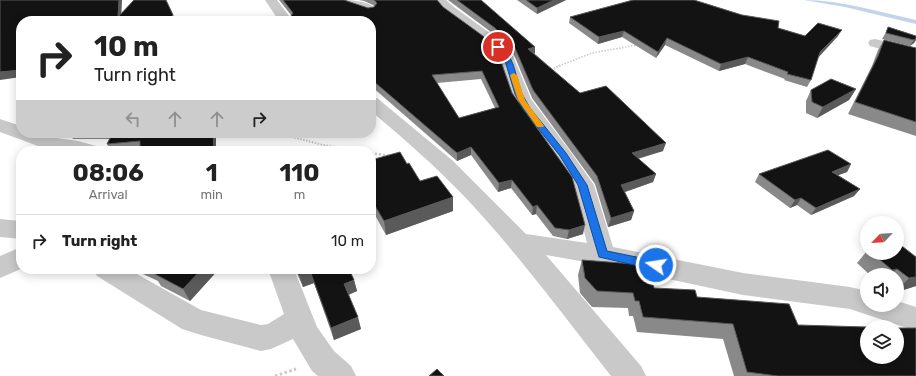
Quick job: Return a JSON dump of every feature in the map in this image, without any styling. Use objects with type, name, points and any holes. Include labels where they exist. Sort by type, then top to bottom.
[{"type":"street","points":[[271,0],[282,16]]},
{"type":"street","points":[[343,0],[369,9]]},
{"type":"street","points":[[439,0],[449,10],[498,47],[505,56],[517,85],[519,94],[527,109],[563,155],[583,185],[603,255]]},
{"type":"street","points":[[875,43],[916,54]]},
{"type":"street","points":[[376,106],[445,165],[519,242],[630,376]]},
{"type":"street","points":[[0,125],[16,131]]},
{"type":"street","points":[[33,138],[46,143],[70,146]]},
{"type":"street","points":[[0,228],[16,230]]},
{"type":"street","points":[[519,242],[603,255],[743,284],[850,298],[860,301]]},
{"type":"street","points":[[0,268],[16,260]]},
{"type":"street","points":[[114,274],[192,320],[201,323],[267,338],[279,333],[299,319]]},
{"type":"street","points":[[283,274],[305,334],[323,361],[340,376]]},
{"type":"street","points":[[896,312],[916,318]]},
{"type":"path","points":[[517,85],[583,55],[639,44]]},
{"type":"path","points":[[296,138],[329,146]]},
{"type":"building","points":[[0,0],[119,0],[118,16],[16,16],[16,70],[0,72]]},
{"type":"building","points":[[134,0],[166,0],[173,15],[119,16]]},
{"type":"building","points":[[283,0],[344,0],[368,8],[374,7],[377,3],[374,0],[437,0],[443,7],[483,36],[497,50],[512,93],[572,177],[585,225],[569,230],[555,228],[537,205],[533,207],[512,180],[499,183],[471,147],[457,153],[376,83],[376,16],[291,16],[293,13]],"holes":[[[482,71],[499,107],[459,118],[432,75]]]},
{"type":"building","points":[[457,0],[481,0],[535,47],[528,49],[580,93],[606,86],[666,143],[632,153],[656,174],[621,185],[634,211],[611,218],[597,176],[533,90],[515,48],[495,28]]},
{"type":"building","points":[[526,0],[554,0],[537,8]]},
{"type":"building","points":[[633,0],[694,0],[742,15],[779,21],[778,28],[805,36],[818,23],[842,30],[820,52],[811,80],[787,74],[788,72],[748,57],[721,64],[667,38],[658,52],[624,31],[599,37],[570,17]]},
{"type":"building","points":[[888,27],[916,36],[916,38],[914,40],[886,33]]},
{"type":"building","points":[[884,40],[916,48],[916,122],[855,102],[878,56]]},
{"type":"building","points":[[831,79],[856,89],[823,107],[812,102],[811,90]]},
{"type":"building","points":[[110,138],[213,138],[214,146],[140,146],[140,141],[107,144]]},
{"type":"building","points":[[828,150],[851,164],[832,172],[860,189],[816,208],[801,198],[795,200],[759,174]]},
{"type":"building","points":[[400,152],[420,181],[437,176],[453,197],[384,221],[376,207],[376,159]]},
{"type":"building","points":[[904,248],[916,257],[916,277],[909,278],[904,274],[904,268],[890,268],[880,260],[904,260]]},
{"type":"building","points":[[582,260],[648,265],[654,288],[695,290],[697,297],[789,304],[798,325],[860,327],[860,364],[904,364],[904,328],[916,328],[916,376],[778,376],[747,372],[733,324],[643,317],[639,301],[635,301],[633,293],[597,291],[585,278]]},
{"type":"building","points":[[155,274],[197,274],[183,289]]},
{"type":"building","points":[[311,274],[351,274],[354,280],[344,284],[358,317],[331,328]]},
{"type":"building","points":[[437,369],[444,376],[429,376]]},
{"type":"waterway","points":[[806,0],[845,6],[916,22]]},
{"type":"slow traffic","points":[[514,75],[522,100],[540,126]]},
{"type":"route","points":[[498,47],[510,64],[519,94],[527,109],[563,155],[583,185],[603,255],[656,265]]}]
